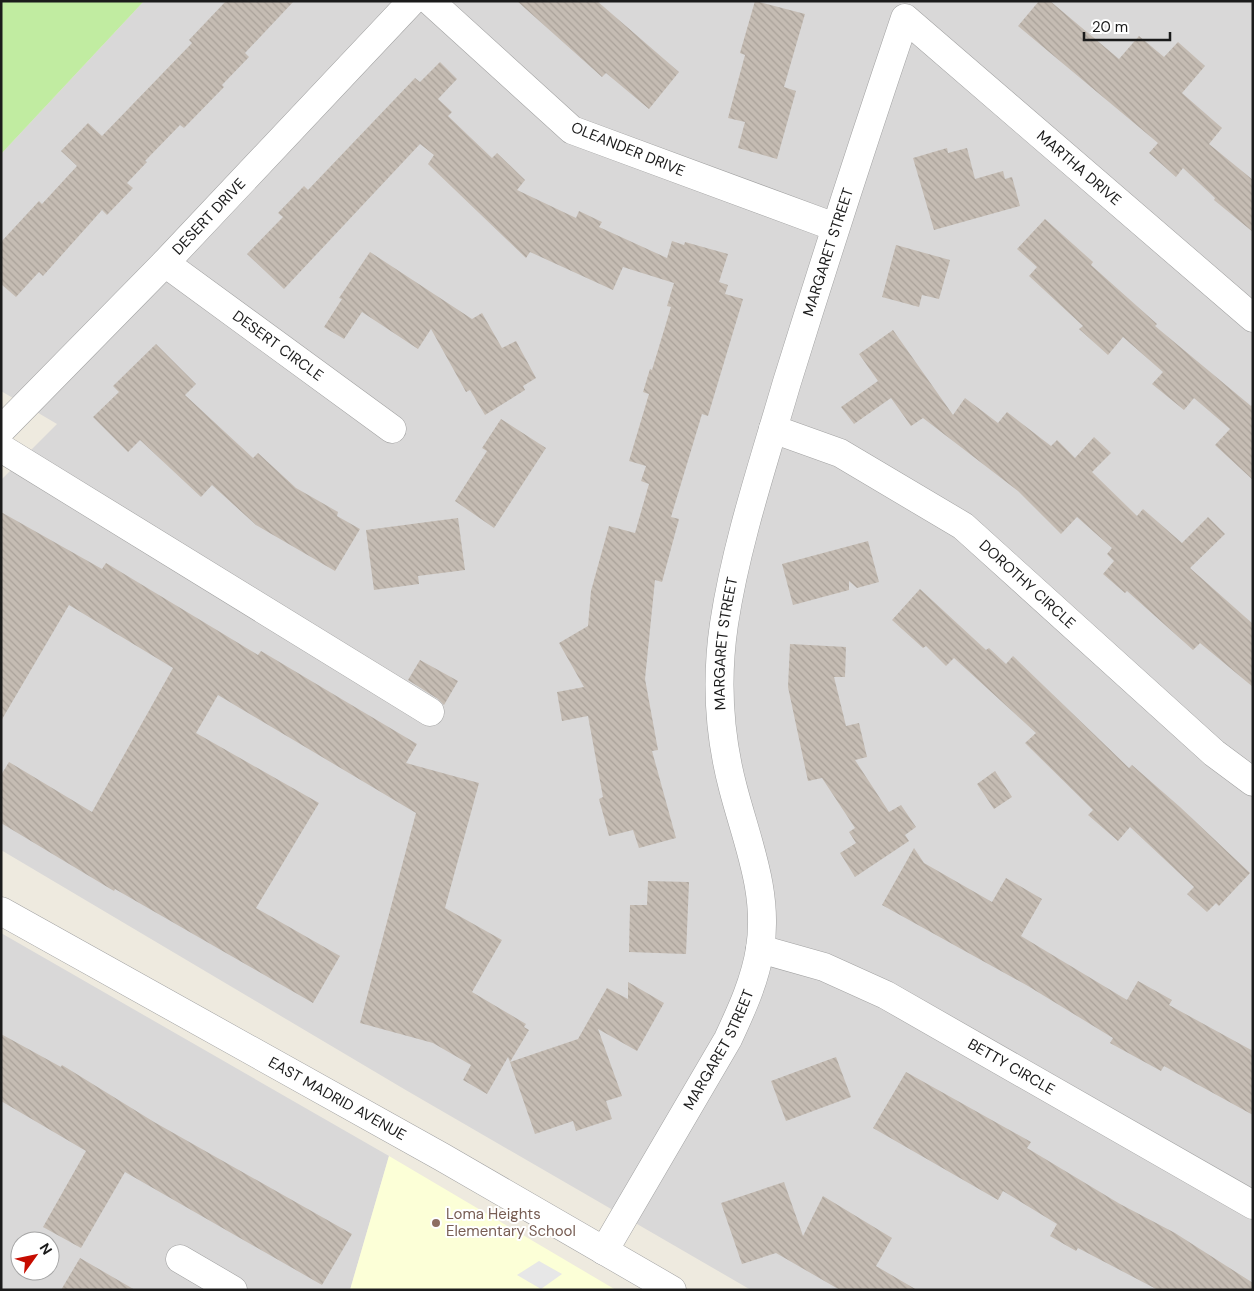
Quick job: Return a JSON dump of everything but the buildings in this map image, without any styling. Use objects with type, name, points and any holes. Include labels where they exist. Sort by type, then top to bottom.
[{"type":"street","name":"DESERT DRIVE","points":[[1,430],[165,263],[412,1]]},
{"type":"street","name":"OLEANDER DRIVE","points":[[430,1],[572,130],[835,227]]},
{"type":"street","name":"MARGARET STREET","points":[[604,1251],[728,1039],[747,993],[760,949],[761,893],[757,867],[732,786],[721,722],[720,673],[724,624],[773,429],[835,227],[905,18]]},
{"type":"street","name":"MARTHA DRIVE","points":[[905,18],[1253,318]]},
{"type":"street","name":"DESERT CIRCLE","points":[[165,263],[392,429]]},
{"type":"street","name":"DOROTHY CIRCLE","points":[[773,429],[840,453],[963,526],[1214,753],[1253,782]]},
{"type":"street","points":[[1,448],[430,712]]},
{"type":"street","name":"EAST MADRID AVENUE","points":[[1,910],[434,1152],[672,1290]]},
{"type":"street","name":"BETTY CIRCLE","points":[[760,949],[824,967],[886,994],[1253,1205]]},
{"type":"street","points":[[180,1259],[233,1290]]},
{"type":"shaded area","points":[[144,1],[1253,1],[1253,1290],[751,1290],[404,1089],[1,850],[1,480],[57,424],[1,391],[1,154]]},
{"type":"shaded area","points":[[1,933],[389,1156],[350,1290],[1,1290]]},
{"type":"shaded area","name":"Loma Heights Elementary School","points":[[389,1156],[616,1290],[350,1290]]},
{"type":"shaded area","points":[[539,1261],[562,1274],[541,1289],[517,1275]]},
{"type":"green space","points":[[1,1],[144,1],[1,154]]},
{"type":"place","name":"Loma Heights Elementary School","points":[[436,1223]]}]
